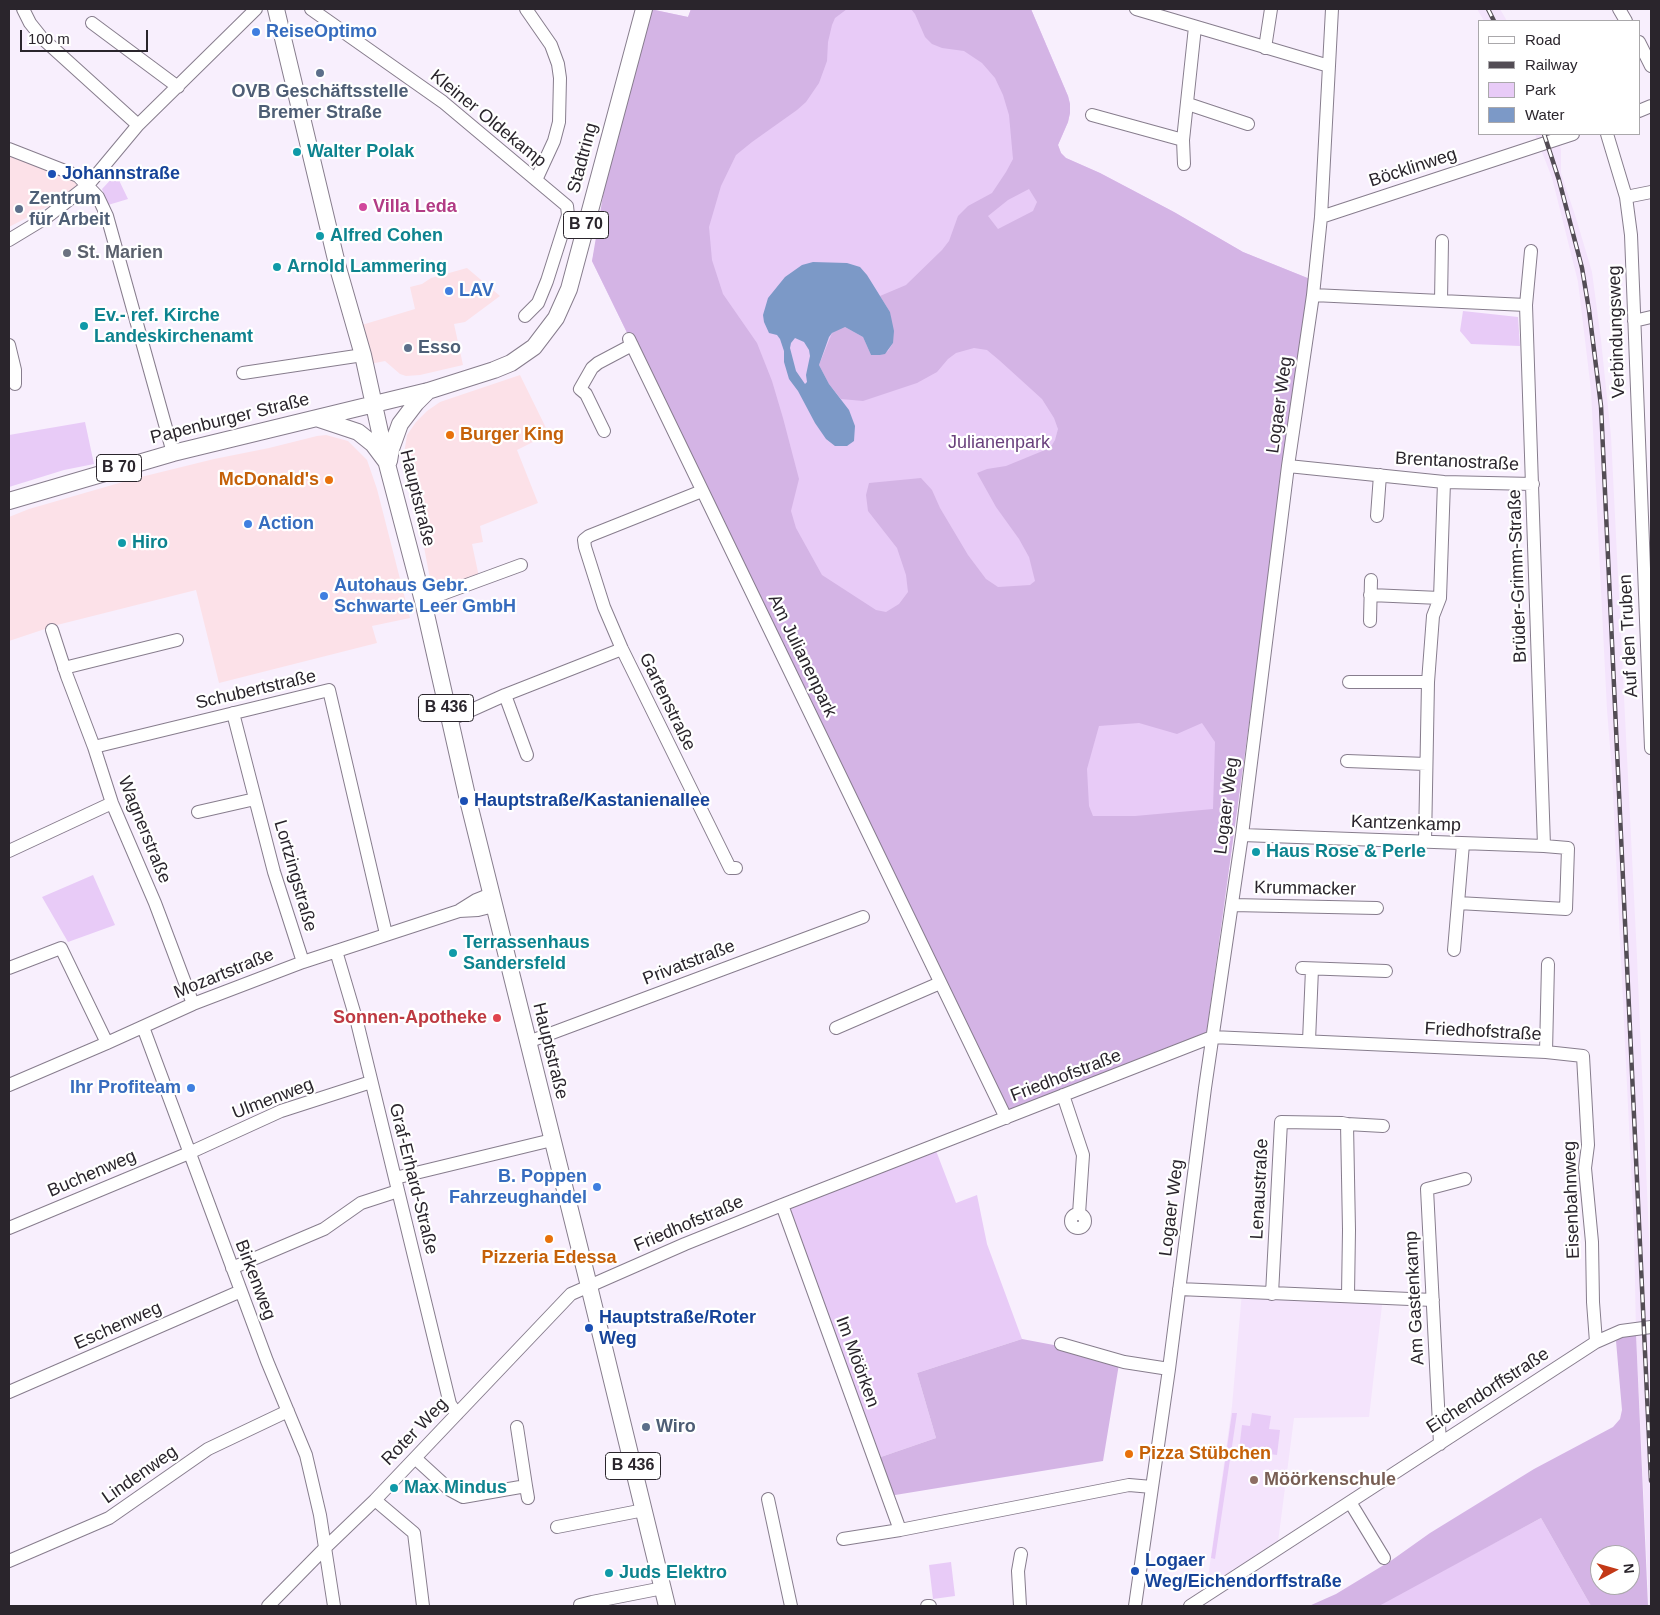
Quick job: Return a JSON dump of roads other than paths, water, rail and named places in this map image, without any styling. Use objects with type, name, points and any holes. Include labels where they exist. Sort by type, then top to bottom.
[{"type":"main road","name":"Hauptstraße","points":[[276,9],[338,268],[362,354],[387,465],[423,602],[492,900],[589,1286],[666,1606]]},
{"type":"main road","name":"Stadtring","points":[[374,404],[428,391],[481,375],[511,363],[534,347],[556,318],[569,289],[644,9]]},
{"type":"main road","name":"B 436","points":[[387,465],[400,424],[428,391]]},
{"type":"main road","name":"Papenburger Straße","points":[[9,501],[173,453],[374,404]]},
{"type":"main road","points":[[317,419],[358,432],[372,444],[387,465]]},
{"type":"street","points":[[23,9],[30,23],[42,38],[138,125]]},
{"type":"street","points":[[9,240],[47,217],[88,185],[138,125],[256,9]]},
{"type":"street","name":"Kleiner Oldekamp","points":[[311,9],[443,102],[567,206],[568,215],[547,281],[538,303],[525,316]]},
{"type":"street","points":[[526,9],[551,45],[558,64],[560,78],[559,122],[554,141],[536,180]]},
{"type":"street","points":[[1136,9],[1329,66]]},
{"type":"street","points":[[1182,22],[1185,9]]},
{"type":"street","points":[[1265,48],[1271,9]]},
{"type":"street","name":"Logaer Weg","points":[[1135,1606],[1169,1369],[1212,1038],[1242,836],[1288,466],[1313,295],[1321,217],[1332,9]]},
{"type":"street","points":[[1619,9],[1625,20]]},
{"type":"street","points":[[92,23],[178,87]]},
{"type":"street","points":[[1184,164],[1183,140],[1195,27]]},
{"type":"street","points":[[1640,44],[1651,66]]},
{"type":"street","points":[[1188,104],[1248,124]]},
{"type":"street","points":[[1092,115],[1183,140]]},
{"type":"street","name":"Böcklinweg","points":[[1321,217],[1569,135]]},
{"type":"street","name":"Verbindungsweg","points":[[1606,135],[1626,197],[1631,235],[1646,523]]},
{"type":"street","points":[[9,149],[78,176],[98,197],[106,216],[173,453]]},
{"type":"street","points":[[1626,197],[1651,192]]},
{"type":"street","points":[[1441,301],[1442,241]]},
{"type":"street","name":"Brüder-Grimm-Straße","points":[[1531,252],[1526,305],[1544,846]]},
{"type":"street","points":[[1313,295],[1526,305]]},
{"type":"street","points":[[1634,321],[1651,317]]},
{"type":"street","name":"Am Julianenpark","points":[[604,431],[586,394],[580,389],[586,377],[598,363],[631,342],[1006,1118]]},
{"type":"street","points":[[9,345],[15,370],[15,384]]},
{"type":"street","points":[[243,373],[362,354]]},
{"type":"street","name":"Brentanostraße","points":[[1288,466],[1444,482],[1533,484]]},
{"type":"street","name":"Brentanostraße","points":[[1377,516],[1380,475]]},
{"type":"street","points":[[1425,842],[1428,682],[1433,616],[1440,598],[1444,482]]},
{"type":"street","name":"Gartenstraße","points":[[702,490],[589,536],[584,540],[604,608],[622,649],[730,868],[736,868]]},
{"type":"street","name":"Auf den Truben","points":[[1646,523],[1651,748]]},
{"type":"street","points":[[423,602],[521,565]]},
{"type":"street","points":[[1370,621],[1371,580]]},
{"type":"street","points":[[1370,595],[1440,598]]},
{"type":"street","name":"Wagnerstraße","points":[[52,630],[112,803],[155,903],[194,1004]]},
{"type":"street","points":[[64,668],[178,640]]},
{"type":"street","points":[[449,718],[456,717],[505,695],[622,649]]},
{"type":"street","points":[[1349,682],[1428,682]]},
{"type":"street","name":"Schubertstraße","points":[[94,747],[329,690],[386,934]]},
{"type":"street","points":[[505,695],[526,755]]},
{"type":"street","name":"Lortzingstraße","points":[[233,713],[274,872],[302,962]]},
{"type":"street","points":[[1347,761],[1426,764]]},
{"type":"street","points":[[198,812],[255,799]]},
{"type":"street","points":[[9,851],[112,803]]},
{"type":"street","name":"Kantzenkamp","points":[[1242,836],[1568,848],[1566,909],[1458,903]]},
{"type":"street","points":[[1454,950],[1463,844]]},
{"type":"street","name":"Mozartstraße","points":[[9,1085],[143,1028],[194,1004],[302,962],[459,911],[478,910],[492,900]]},
{"type":"street","name":"Krummacker","points":[[1232,905],[1377,908]]},
{"type":"street","name":"Privatstraße","points":[[528,1042],[863,916]]},
{"type":"street","points":[[9,968],[61,948],[107,1043]]},
{"type":"street","name":"Graf-Erhard-Straße","points":[[336,951],[354,1014],[450,1404],[458,1414]]},
{"type":"street","points":[[1546,1052],[1548,964]]},
{"type":"street","points":[[1309,1041],[1307,969],[1386,971]]},
{"type":"street","points":[[836,1028],[940,983]]},
{"type":"street","name":"Birkenweg","points":[[143,1028],[267,1361],[306,1455],[326,1547],[334,1606]]},
{"type":"street","name":"Friedhofstraße","points":[[589,1286],[782,1205],[1212,1038],[1546,1052],[1583,1056]]},
{"type":"street","name":"Eisenbahnweg","points":[[1583,1056],[1588,1145],[1585,1168],[1592,1242],[1592,1302],[1596,1342]]},
{"type":"street","name":"Ulmenweg","points":[[189,1153],[281,1111],[371,1082]]},
{"type":"street","points":[[1063,1096],[1083,1155],[1079,1214]]},
{"type":"street","name":"Lenaustraße","points":[[1272,1294],[1281,1122],[1384,1126]]},
{"type":"street","points":[[1347,1124],[1348,1295]]},
{"type":"street","points":[[395,1178],[552,1140]]},
{"type":"street","name":"Buchenweg","points":[[9,1228],[189,1153]]},
{"type":"street","name":"Am Gastenkamp","points":[[1440,1444],[1427,1189],[1465,1179]]},
{"type":"street","points":[[232,1268],[324,1229],[361,1203],[398,1191]]},
{"type":"street","name":"Im Möörken","points":[[782,1205],[900,1530]]},
{"type":"street","name":"Roter Weg","points":[[268,1606],[375,1500],[571,1294],[589,1286]]},
{"type":"street","points":[[1179,1289],[1432,1300]]},
{"type":"street","name":"Eschenweg","points":[[9,1392],[241,1291]]},
{"type":"street","name":"Eichendorffstraße","points":[[1190,1606],[1596,1342],[1622,1331],[1651,1327]]},
{"type":"street","points":[[1061,1344],[1124,1362],[1169,1369]]},
{"type":"street","name":"Lindenweg","points":[[9,1561],[109,1518],[208,1449],[288,1411]]},
{"type":"street","points":[[415,1458],[450,1490],[463,1497],[527,1492],[517,1427]]},
{"type":"street","points":[[843,1539],[900,1530],[1129,1485],[1152,1487]]},
{"type":"street","points":[[768,1499],[791,1606]]},
{"type":"street","points":[[375,1500],[414,1533],[423,1606]]},
{"type":"street","points":[[1350,1502],[1384,1558]]},
{"type":"street","points":[[557,1528],[644,1510]]},
{"type":"street","points":[[1020,1606],[1018,1570],[1022,1554]]},
{"type":"street","points":[[583,1602],[663,1588]]},
{"type":"water","points":[[813,262],[847,263],[860,267],[890,312],[894,331],[893,343],[885,354],[871,355],[863,337],[845,327],[832,333],[829,337],[819,365],[829,384],[849,410],[855,426],[854,441],[847,446],[835,446],[826,439],[815,423],[798,391],[789,379],[780,339],[777,335],[769,333],[764,322],[763,315],[768,298],[785,277],[802,265]],"holes":[[[795,338],[804,342],[810,356],[806,375],[807,382],[805,384],[796,371],[790,348]]]},
{"type":"railway","points":[[1488,9],[1494,20]]},
{"type":"railway","points":[[1544,135],[1559,180],[1582,268],[1601,406],[1651,1481]]},
{"type":"place","name":"ReiseOptimo","points":[[256,32]]},
{"type":"place","name":"OVB Geschäftsstelle Bremer Straße","points":[[320,73]]},
{"type":"place","name":"Walter Polak","points":[[297,152]]},
{"type":"place","name":"Johannstraße","points":[[52,174]]},
{"type":"place","name":"Villa Leda","points":[[363,207]]},
{"type":"place","name":"Zentrum für Arbeit","points":[[19,209]]},
{"type":"place","name":"Alfred Cohen","points":[[320,236]]},
{"type":"place","name":"St. Marien","points":[[67,253]]},
{"type":"place","name":"Arnold Lammering","points":[[277,267]]},
{"type":"place","name":"LAV","points":[[449,291]]},
{"type":"place","name":"Ev.- ref. Kirche Landeskirchenamt","points":[[84,326]]},
{"type":"place","name":"Esso","points":[[408,348]]},
{"type":"place","name":"Burger King","points":[[450,435]]},
{"type":"place","name":"McDonald's","points":[[329,480]]},
{"type":"place","name":"Action","points":[[248,524]]},
{"type":"place","name":"Hiro","points":[[122,543]]},
{"type":"place","name":"Autohaus Gebr. Schwarte Leer GmbH","points":[[324,596]]},
{"type":"place","name":"Hauptstraße/Kastanienallee","points":[[464,801]]},
{"type":"place","name":"Haus Rose & Perle","points":[[1256,852]]},
{"type":"place","name":"Terrassenhaus Sandersfeld","points":[[453,953]]},
{"type":"place","name":"Sonnen-Apotheke","points":[[497,1018]]},
{"type":"place","name":"Ihr Profiteam","points":[[191,1088]]},
{"type":"place","name":"B. Poppen Fahrzeughandel","points":[[597,1187]]},
{"type":"place","name":"Pizzeria Edessa","points":[[549,1239]]},
{"type":"place","name":"Hauptstraße/Roter Weg","points":[[589,1328]]},
{"type":"place","name":"Wiro","points":[[646,1427]]},
{"type":"place","name":"Pizza Stübchen","points":[[1129,1454]]},
{"type":"place","name":"Möörkenschule","points":[[1254,1480]]},
{"type":"place","name":"Max Mindus","points":[[394,1488]]},
{"type":"place","name":"Logaer Weg/Eichendorffstraße","points":[[1135,1571]]},
{"type":"place","name":"Juds Elektro","points":[[609,1573]]},
{"type":"park label","name":"Julianenpark","points":[[999,443]]}]
